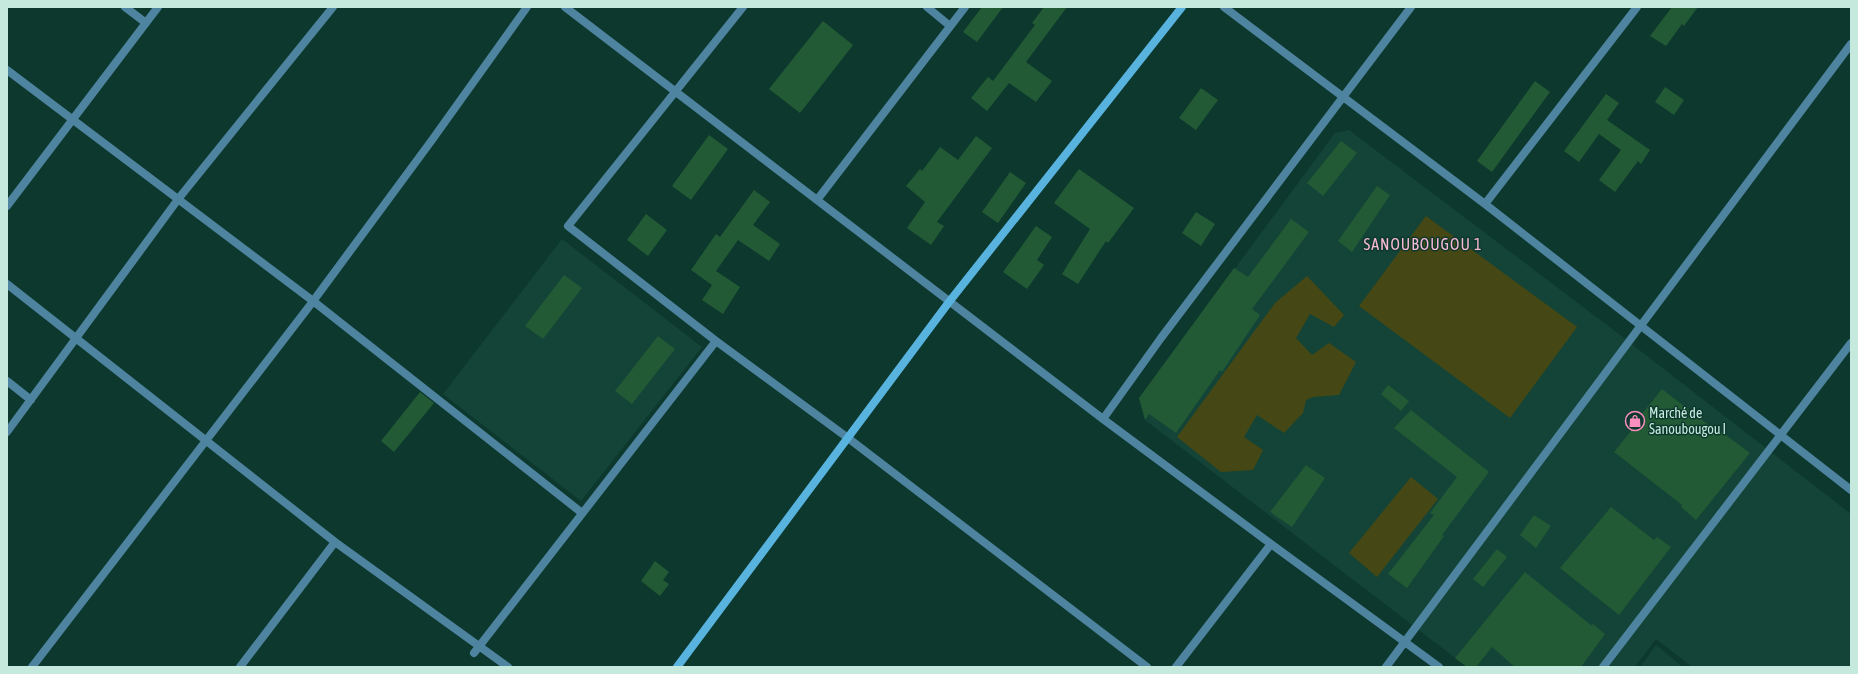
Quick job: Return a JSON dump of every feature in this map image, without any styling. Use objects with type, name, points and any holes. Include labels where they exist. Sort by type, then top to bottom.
[{"type":"street","points":[[126,7],[146,23]]},
{"type":"street","points":[[7,206],[158,7]]},
{"type":"street","points":[[7,432],[77,339],[179,198],[333,7]]},
{"type":"street","points":[[32,667],[313,301],[432,140],[527,7]]},
{"type":"street","points":[[565,7],[675,93],[1103,419],[1270,544],[1439,667]]},
{"type":"street","points":[[743,7],[568,226],[716,341],[848,438],[1147,667]]},
{"type":"street","points":[[927,7],[950,26]]},
{"type":"street","points":[[816,200],[965,7]]},
{"type":"street","points":[[677,667],[949,302],[1182,7]]},
{"type":"street","points":[[1224,7],[1485,204],[1851,490]]},
{"type":"street","points":[[1103,419],[1161,338],[1411,7]]},
{"type":"street","points":[[1485,204],[1637,7]]},
{"type":"street","points":[[1386,667],[1851,44]]},
{"type":"street","points":[[7,70],[179,198],[313,301],[582,513]]},
{"type":"street","points":[[7,284],[336,542],[508,667]]},
{"type":"street","points":[[474,653],[716,341]]},
{"type":"street","points":[[1603,667],[1851,343]]},
{"type":"street","points":[[7,381],[31,400]]},
{"type":"street","points":[[240,667],[336,542]]},
{"type":"street","points":[[1176,667],[1270,544]]},
{"type":"shaded area","points":[[1349,130],[1611,328],[1851,514],[1851,667],[1692,667],[1656,639],[1635,667],[1467,667],[1145,420],[1139,398],[1335,133]]},
{"type":"shaded area","points":[[1426,216],[1577,327],[1510,418],[1359,306]]},
{"type":"shaded area","points":[[562,239],[702,347],[581,501],[443,394]]},
{"type":"shaded area","points":[[1307,276],[1344,315],[1334,327],[1310,314],[1296,338],[1312,355],[1329,343],[1356,362],[1339,395],[1313,397],[1306,400],[1303,413],[1284,433],[1257,415],[1244,437],[1263,450],[1253,470],[1221,472],[1177,437],[1275,303]]},
{"type":"shaded area","points":[[1411,477],[1438,499],[1377,577],[1349,553]]},
{"type":"shaded area","points":[[1656,645],[1683,667],[1640,667]]},
{"type":"building","points":[[982,7],[1003,7],[977,42],[963,32]]},
{"type":"building","points":[[1044,7],[1067,7],[1026,62],[1052,81],[1036,102],[1009,83],[987,111],[971,98],[988,77],[993,81],[1035,25],[1032,23]]},
{"type":"building","points":[[1672,7],[1698,7],[1684,26],[1682,24],[1666,46],[1650,36]]},
{"type":"building","points":[[823,21],[853,45],[800,113],[769,89]]},
{"type":"building","points":[[1535,81],[1550,92],[1492,172],[1477,161]]},
{"type":"building","points":[[1665,87],[1684,100],[1674,115],[1655,102]]},
{"type":"building","points":[[1201,88],[1218,100],[1196,130],[1179,118]]},
{"type":"building","points":[[1606,94],[1619,103],[1607,120],[1650,150],[1641,164],[1638,161],[1615,192],[1599,180],[1621,150],[1599,134],[1579,162],[1564,151]]},
{"type":"building","points":[[709,135],[728,149],[691,200],[672,186]]},
{"type":"building","points":[[976,136],[992,148],[937,222],[944,226],[931,245],[907,228],[925,202],[906,186],[920,169],[922,171],[940,147],[958,160]]},
{"type":"building","points":[[1341,141],[1357,153],[1323,196],[1307,183]]},
{"type":"building","points":[[1079,169],[1134,208],[1108,243],[1106,241],[1078,284],[1062,274],[1090,229],[1054,203]]},
{"type":"building","points":[[1010,172],[1026,183],[998,223],[982,212]]},
{"type":"building","points":[[1377,186],[1390,195],[1352,252],[1338,241]]},
{"type":"building","points":[[754,190],[770,202],[753,225],[780,244],[769,261],[738,240],[716,271],[740,287],[723,314],[702,300],[712,285],[691,270],[716,234],[720,237]]},
{"type":"building","points":[[1196,212],[1215,224],[1201,246],[1182,233]]},
{"type":"building","points":[[646,214],[667,230],[648,256],[627,240]]},
{"type":"building","points":[[1291,219],[1309,232],[1252,309],[1260,315],[1222,372],[1220,370],[1176,433],[1149,414],[1145,420],[1139,398],[1234,268],[1248,277]]},
{"type":"building","points":[[1036,226],[1052,237],[1037,260],[1044,265],[1027,289],[1003,272]]},
{"type":"building","points":[[564,275],[582,288],[543,339],[525,326]]},
{"type":"building","points":[[658,336],[675,349],[632,404],[615,391]]},
{"type":"building","points":[[1388,385],[1409,401],[1401,411],[1381,394]]},
{"type":"building","points":[[1662,389],[1710,426],[1711,424],[1750,453],[1696,520],[1681,507],[1682,505],[1614,452],[1643,416],[1641,415]]},
{"type":"building","points":[[420,392],[434,403],[394,452],[381,441]]},
{"type":"building","points":[[1411,410],[1489,472],[1442,535],[1444,536],[1407,588],[1388,574],[1434,515],[1430,513],[1457,477],[1394,428]]},
{"type":"building","points":[[1306,465],[1325,478],[1292,527],[1270,512]]},
{"type":"building","points":[[1611,507],[1654,540],[1657,537],[1671,547],[1619,615],[1560,568]]},
{"type":"building","points":[[1534,515],[1551,526],[1536,548],[1520,535]]},
{"type":"building","points":[[1497,549],[1507,557],[1483,587],[1473,579]]},
{"type":"building","points":[[655,561],[669,572],[663,580],[669,584],[660,596],[641,581]]},
{"type":"building","points":[[1525,572],[1592,626],[1593,624],[1605,634],[1581,667],[1515,667],[1492,647],[1476,667],[1467,667],[1455,658]]},
{"type":"place","name":"Marché de Sanoubougou I","points":[[1635,421]]},
{"type":"district","name":"SANOUBOUGOU 1","points":[[1423,244]]}]
